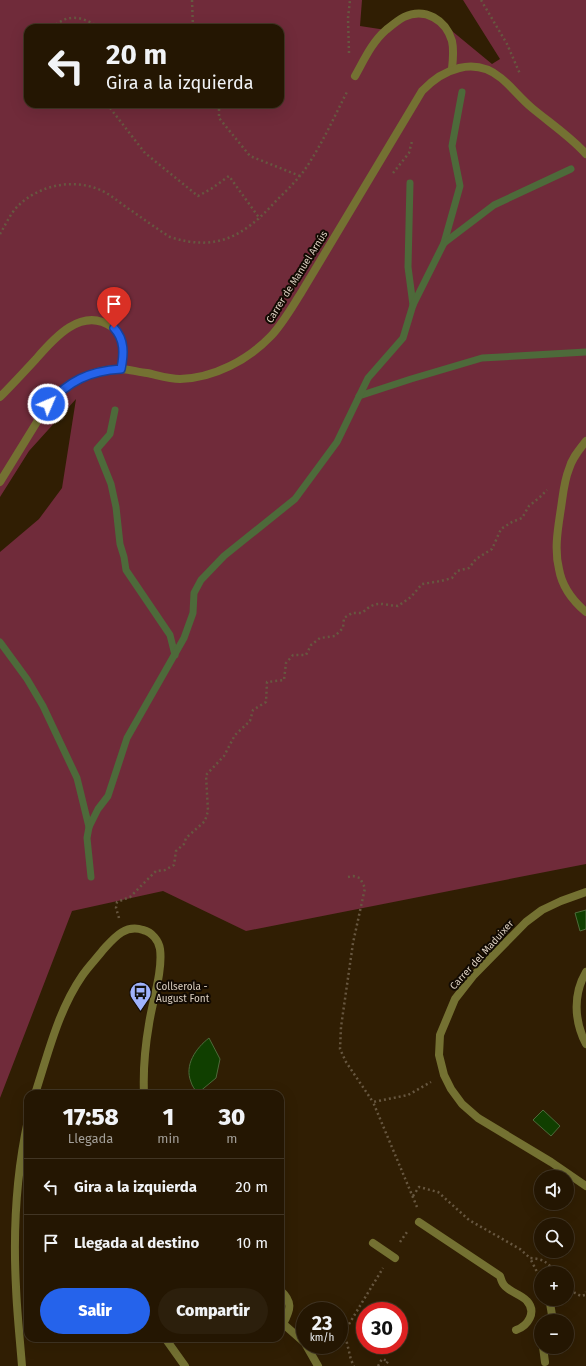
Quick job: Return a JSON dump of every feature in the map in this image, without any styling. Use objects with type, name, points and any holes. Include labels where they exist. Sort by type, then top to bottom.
[{"type":"street","points":[[355,76],[372,46],[386,30],[404,17],[419,14],[427,14],[445,26],[452,42],[452,69]]},
{"type":"street","name":"Carrer de Manuel Arnús","points":[[0,482],[48,404],[68,385],[92,373],[121,369],[179,379],[196,377],[229,367],[245,358],[259,347],[279,325],[301,293],[422,91],[440,75],[452,69],[470,67],[481,68],[491,72],[500,78],[531,107],[586,154]]},
{"type":"street","points":[[0,397],[56,337],[72,326],[82,322],[92,320],[100,321],[114,328],[119,333],[123,345],[121,369]]},
{"type":"street","points":[[586,440],[575,454],[568,470],[558,533],[557,555],[559,570],[564,585],[573,599],[586,612]]},
{"type":"street","name":"Carrer del Maduixer","points":[[586,892],[542,910],[526,922],[469,982],[455,999],[440,1035],[439,1055],[444,1075],[450,1089],[462,1104],[478,1118],[551,1162],[586,1186]]},
{"type":"street","points":[[36,1090],[56,1027],[82,976],[115,937],[125,930],[137,928],[145,930],[152,935],[158,941],[160,949],[160,966],[149,1025],[143,1074],[144,1090]]},
{"type":"street","points":[[586,972],[579,988],[576,1004],[577,1020],[581,1035],[586,1044]]},
{"type":"street","points":[[22,1366],[16,1287],[15,1215],[24,1144]]},
{"type":"street","points":[[419,1222],[500,1276],[504,1285],[527,1301],[531,1316],[528,1323],[522,1328],[516,1330]]},
{"type":"street","points":[[373,1243],[395,1258]]},
{"type":"street","points":[[284,1294],[289,1301],[289,1312],[284,1320]]},
{"type":"street","points":[[284,1325],[296,1334]]},
{"type":"street","points":[[168,1342],[185,1366]]},
{"type":"street","points":[[311,1354],[318,1366]]},
{"type":"street","points":[[544,1354],[545,1362]]},
{"type":"path","points":[[192,0],[193,24]]},
{"type":"path","points":[[0,234],[19,205],[31,195],[45,188],[72,184],[84,185],[107,194],[170,237],[187,242],[205,243],[220,240],[234,236],[248,228],[260,219],[300,176],[312,160],[355,76],[349,56],[348,18],[350,0]]},
{"type":"path","points":[[481,0],[507,44],[522,77]]},
{"type":"path","points":[[56,24],[59,21],[72,16],[94,24]]},
{"type":"path","points":[[110,108],[145,153],[198,196],[229,176],[260,219]]},
{"type":"path","points":[[219,108],[219,118],[250,156],[300,176]]},
{"type":"path","points":[[391,176],[409,152],[413,138]]},
{"type":"path","points":[[125,930],[116,908],[116,902],[130,897],[156,871],[166,870],[174,865],[176,852],[184,844],[186,838],[205,821],[208,811],[206,775],[224,756],[235,735],[250,721],[253,710],[266,702],[267,682],[284,680],[286,663],[293,655],[306,655],[311,645],[320,638],[335,636],[343,628],[344,618],[352,613],[362,613],[371,605],[383,604],[398,606],[411,597],[422,584],[452,578],[458,571],[469,568],[476,559],[492,548],[501,529],[522,518],[529,506],[540,497],[549,486]]},
{"type":"path","points":[[348,877],[353,876],[360,878],[365,888],[353,943],[340,1049],[346,1062],[373,1102],[421,1215],[419,1222]]},
{"type":"path","points":[[373,1102],[408,1095],[444,1075]]},
{"type":"path","points":[[413,1196],[419,1187],[438,1192],[469,1220],[520,1249],[530,1258],[534,1266]]},
{"type":"path","points":[[397,1246],[412,1227]]},
{"type":"path","points":[[530,1258],[541,1259],[548,1266]]},
{"type":"path","points":[[348,1326],[382,1269]]},
{"type":"path","points":[[574,1292],[581,1296],[585,1295],[586,1292]]},
{"type":"path","points":[[348,1347],[354,1366]]},
{"type":"path","points":[[378,1366],[382,1359],[388,1361],[385,1366]]},
{"type":"shaded area","points":[[0,0],[362,0],[360,26],[386,30],[404,17],[435,17],[492,64],[500,59],[463,0],[586,0],[586,864],[246,931],[163,891],[72,911],[0,1098],[0,552],[39,519],[62,488],[76,399],[29,451],[0,497]]},
{"type":"shaded area","points":[[586,910],[586,929],[580,931],[575,913]]},
{"type":"shaded area","points":[[209,1038],[220,1059],[216,1078],[202,1090],[196,1090],[192,1085],[189,1076],[190,1063],[192,1057]]},
{"type":"shaded area","points":[[543,1110],[560,1126],[551,1136],[533,1120]]},
{"type":"waterway","points":[[444,243],[460,186],[452,146],[462,92]]},
{"type":"waterway","points":[[91,877],[87,838],[89,827],[98,809],[108,796],[127,738],[184,638],[193,613],[194,593],[201,580],[224,556],[295,499],[337,442],[368,378],[403,338],[413,305],[444,243],[494,205],[571,169]]},
{"type":"waterway","points":[[410,183],[408,267],[413,305]]},
{"type":"waterway","points":[[359,396],[482,358],[586,352]]},
{"type":"waterway","points":[[115,410],[110,434],[97,449],[111,484],[116,507],[120,544],[126,570],[170,635],[175,655]]},
{"type":"waterway","points":[[0,642],[27,679],[43,706],[77,778],[89,827]]},
{"type":"place","name":"Collserola - August Font","points":[[141,1012]]},
{"type":"route","points":[[48,404],[68,385],[79,379],[92,373],[121,369],[123,358],[122,339],[114,328]]}]
